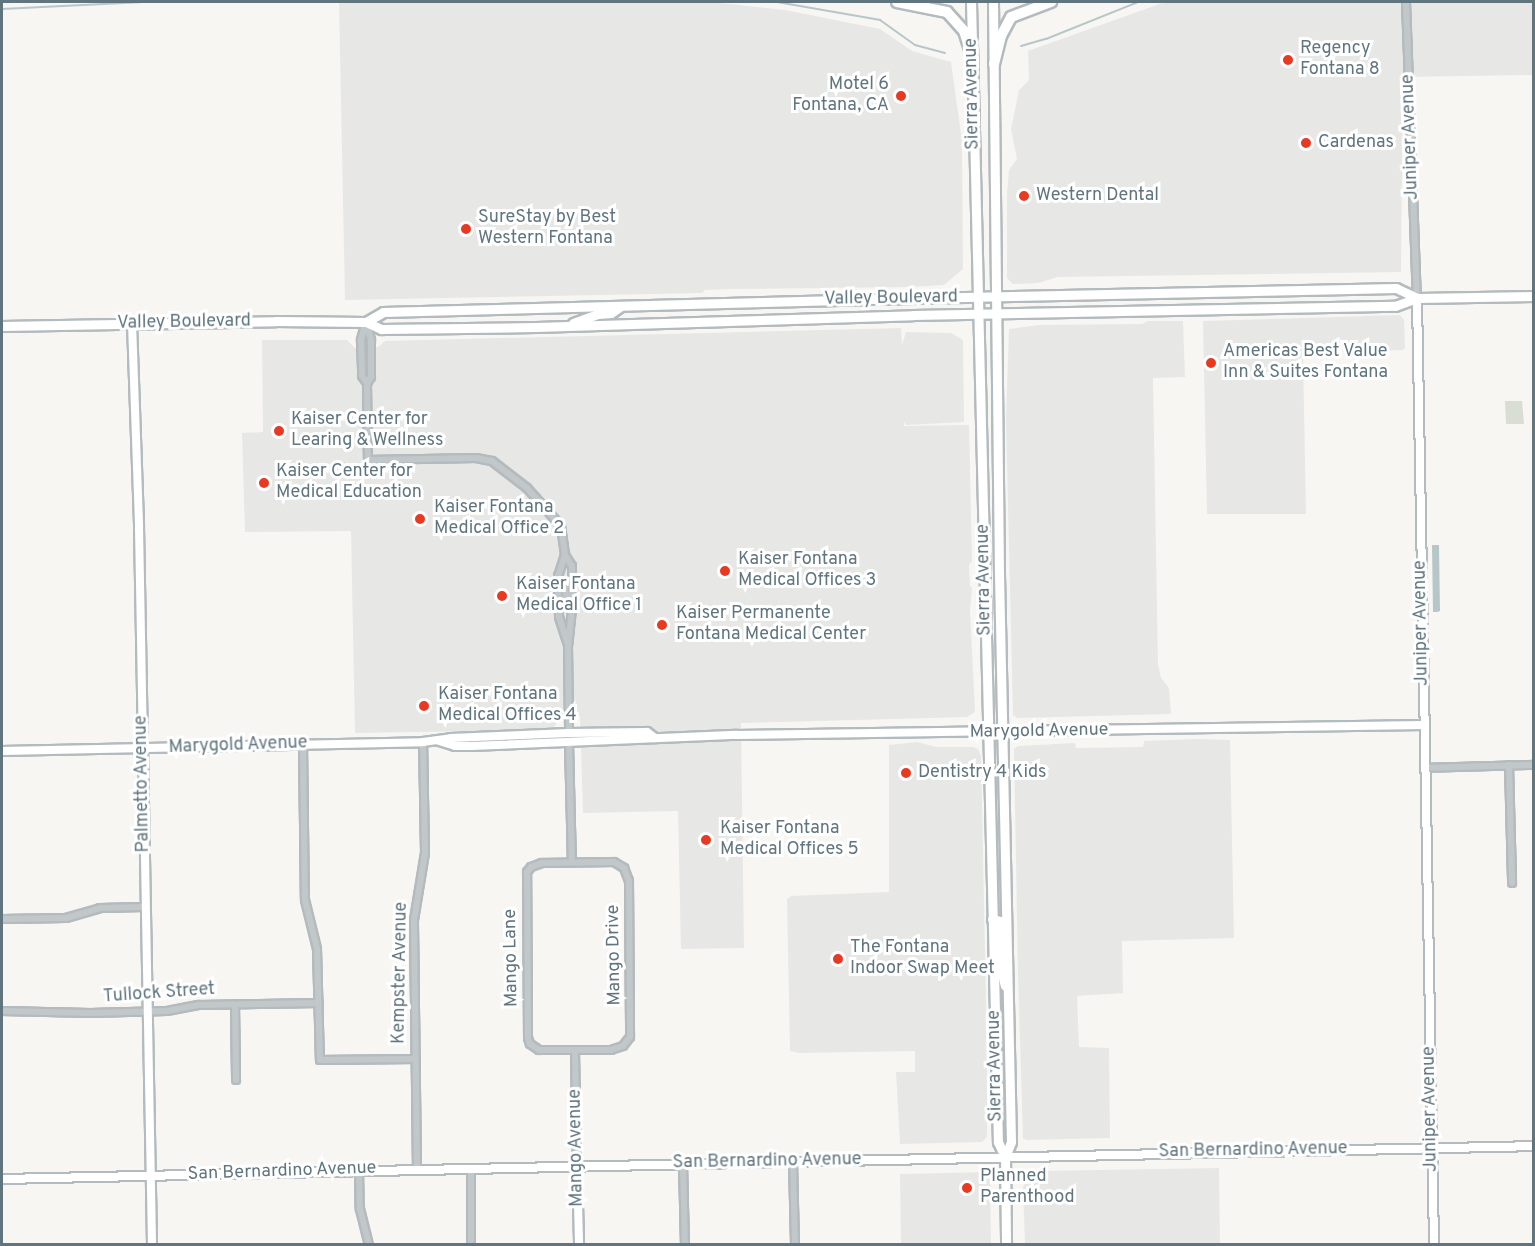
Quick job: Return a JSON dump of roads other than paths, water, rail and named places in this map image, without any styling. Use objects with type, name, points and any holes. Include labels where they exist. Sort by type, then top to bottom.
[{"type":"highway","points":[[897,2],[947,12],[964,31],[972,55]]},
{"type":"highway","points":[[994,64],[1001,36],[1011,17],[1051,2]]},
{"type":"main road","name":"Sierra Avenue","points":[[972,2],[998,1142],[1005,1157]]},
{"type":"main road","name":"Sierra Avenue","points":[[993,2],[996,314],[1011,1142],[1005,1157],[1006,1245]]},
{"type":"main road","name":"Valley Boulevard","points":[[366,322],[383,312],[1396,288],[1417,298]]},
{"type":"main road","name":"Valley Boulevard","points":[[2,326],[366,322],[381,329],[565,326],[980,313],[1395,306],[1417,298],[1533,296]]},
{"type":"main road","points":[[565,326],[598,314],[611,313],[621,306]]},
{"type":"main road","points":[[992,920],[1000,921],[1002,974],[1008,994]]},
{"type":"street","name":"Juniper Avenue","points":[[1406,2],[1417,298],[1434,1245]]},
{"type":"street","points":[[366,322],[362,340],[362,376],[367,383],[368,460],[476,458],[492,461],[527,488],[557,519],[564,534],[565,555],[560,566],[558,582],[559,617],[568,645],[569,733]]},
{"type":"street","name":"Palmetto Avenue","points":[[132,323],[140,538],[144,907],[152,1245]]},
{"type":"street","points":[[565,555],[572,566],[571,636],[568,645]]},
{"type":"street","points":[[558,582],[565,587],[567,604],[572,609]]},
{"type":"street","name":"Marygold Avenue","points":[[439,741],[455,746],[471,746],[646,741],[655,738],[1424,725]]},
{"type":"street","name":"Marygold Avenue","points":[[2,751],[423,742],[451,738],[569,733]]},
{"type":"street","points":[[471,746],[487,741],[551,739],[569,733],[593,738],[655,738]]},
{"type":"street","name":"Kempster Avenue","points":[[417,1169],[414,920],[425,853],[423,742]]},
{"type":"street","points":[[569,743],[572,862]]},
{"type":"street","points":[[303,744],[305,900],[316,943],[320,1060],[414,1059]]},
{"type":"street","points":[[1509,765],[1512,883]]},
{"type":"street","points":[[1424,768],[1533,765]]},
{"type":"street","name":"Mango Drive","points":[[572,862],[611,861],[621,866],[629,881],[630,917],[630,1036],[626,1044],[618,1048],[575,1051]]},
{"type":"street","name":"Mango Lane","points":[[572,862],[536,864],[531,867],[526,876],[527,1015],[528,1038],[533,1046],[546,1051],[575,1051]]},
{"type":"street","points":[[2,919],[66,918],[100,908],[144,907]]},
{"type":"street","name":"Tullock Street","points":[[2,1011],[147,1012],[199,1005],[319,1003]]},
{"type":"street","points":[[234,1005],[236,1080]]},
{"type":"street","name":"Mango Avenue","points":[[575,1051],[579,1245]]},
{"type":"street","name":"San Bernardino Avenue","points":[[2,1179],[1533,1146]]},
{"type":"street","points":[[793,1162],[795,1245]]},
{"type":"street","points":[[683,1164],[685,1245]]},
{"type":"street","points":[[471,1168],[471,1245]]},
{"type":"street","points":[[359,1170],[360,1209],[369,1245]]},
{"type":"waterway","points":[[2,9],[144,2]]},
{"type":"waterway","points":[[777,2],[880,20],[915,45],[945,53]]},
{"type":"waterway","points":[[1021,46],[1046,39],[1138,2]]},
{"type":"place","name":"Regency Fontana 8","points":[[1288,60]]},
{"type":"place","name":"Motel 6 Fontana, CA","points":[[901,96]]},
{"type":"place","name":"Cardenas","points":[[1306,143]]},
{"type":"place","name":"Western Dental","points":[[1024,196]]},
{"type":"place","name":"SureStay by Best Western Fontana","points":[[466,229]]},
{"type":"place","name":"Americas Best Value Inn & Suites Fontana","points":[[1211,363]]},
{"type":"place","name":"Kaiser Center for Learing & Wellness","points":[[279,431]]},
{"type":"place","name":"Kaiser Center for Medical Education","points":[[264,483]]},
{"type":"place","name":"Kaiser Fontana Medical Office 2","points":[[420,519]]},
{"type":"place","name":"Kaiser Fontana Medical Offices 3","points":[[725,571]]},
{"type":"place","name":"Kaiser Fontana Medical Office 1","points":[[502,596]]},
{"type":"place","name":"Kaiser Permanente Fontana Medical Center","points":[[662,625]]},
{"type":"place","name":"Kaiser Fontana Medical Offices 4","points":[[424,706]]},
{"type":"place","name":"Dentistry 4 Kids","points":[[906,773]]},
{"type":"place","name":"Kaiser Fontana Medical Offices 5","points":[[706,840]]},
{"type":"place","name":"The Fontana Indoor Swap Meet","points":[[838,959]]},
{"type":"place","name":"Planned Parenthood","points":[[967,1188]]}]
